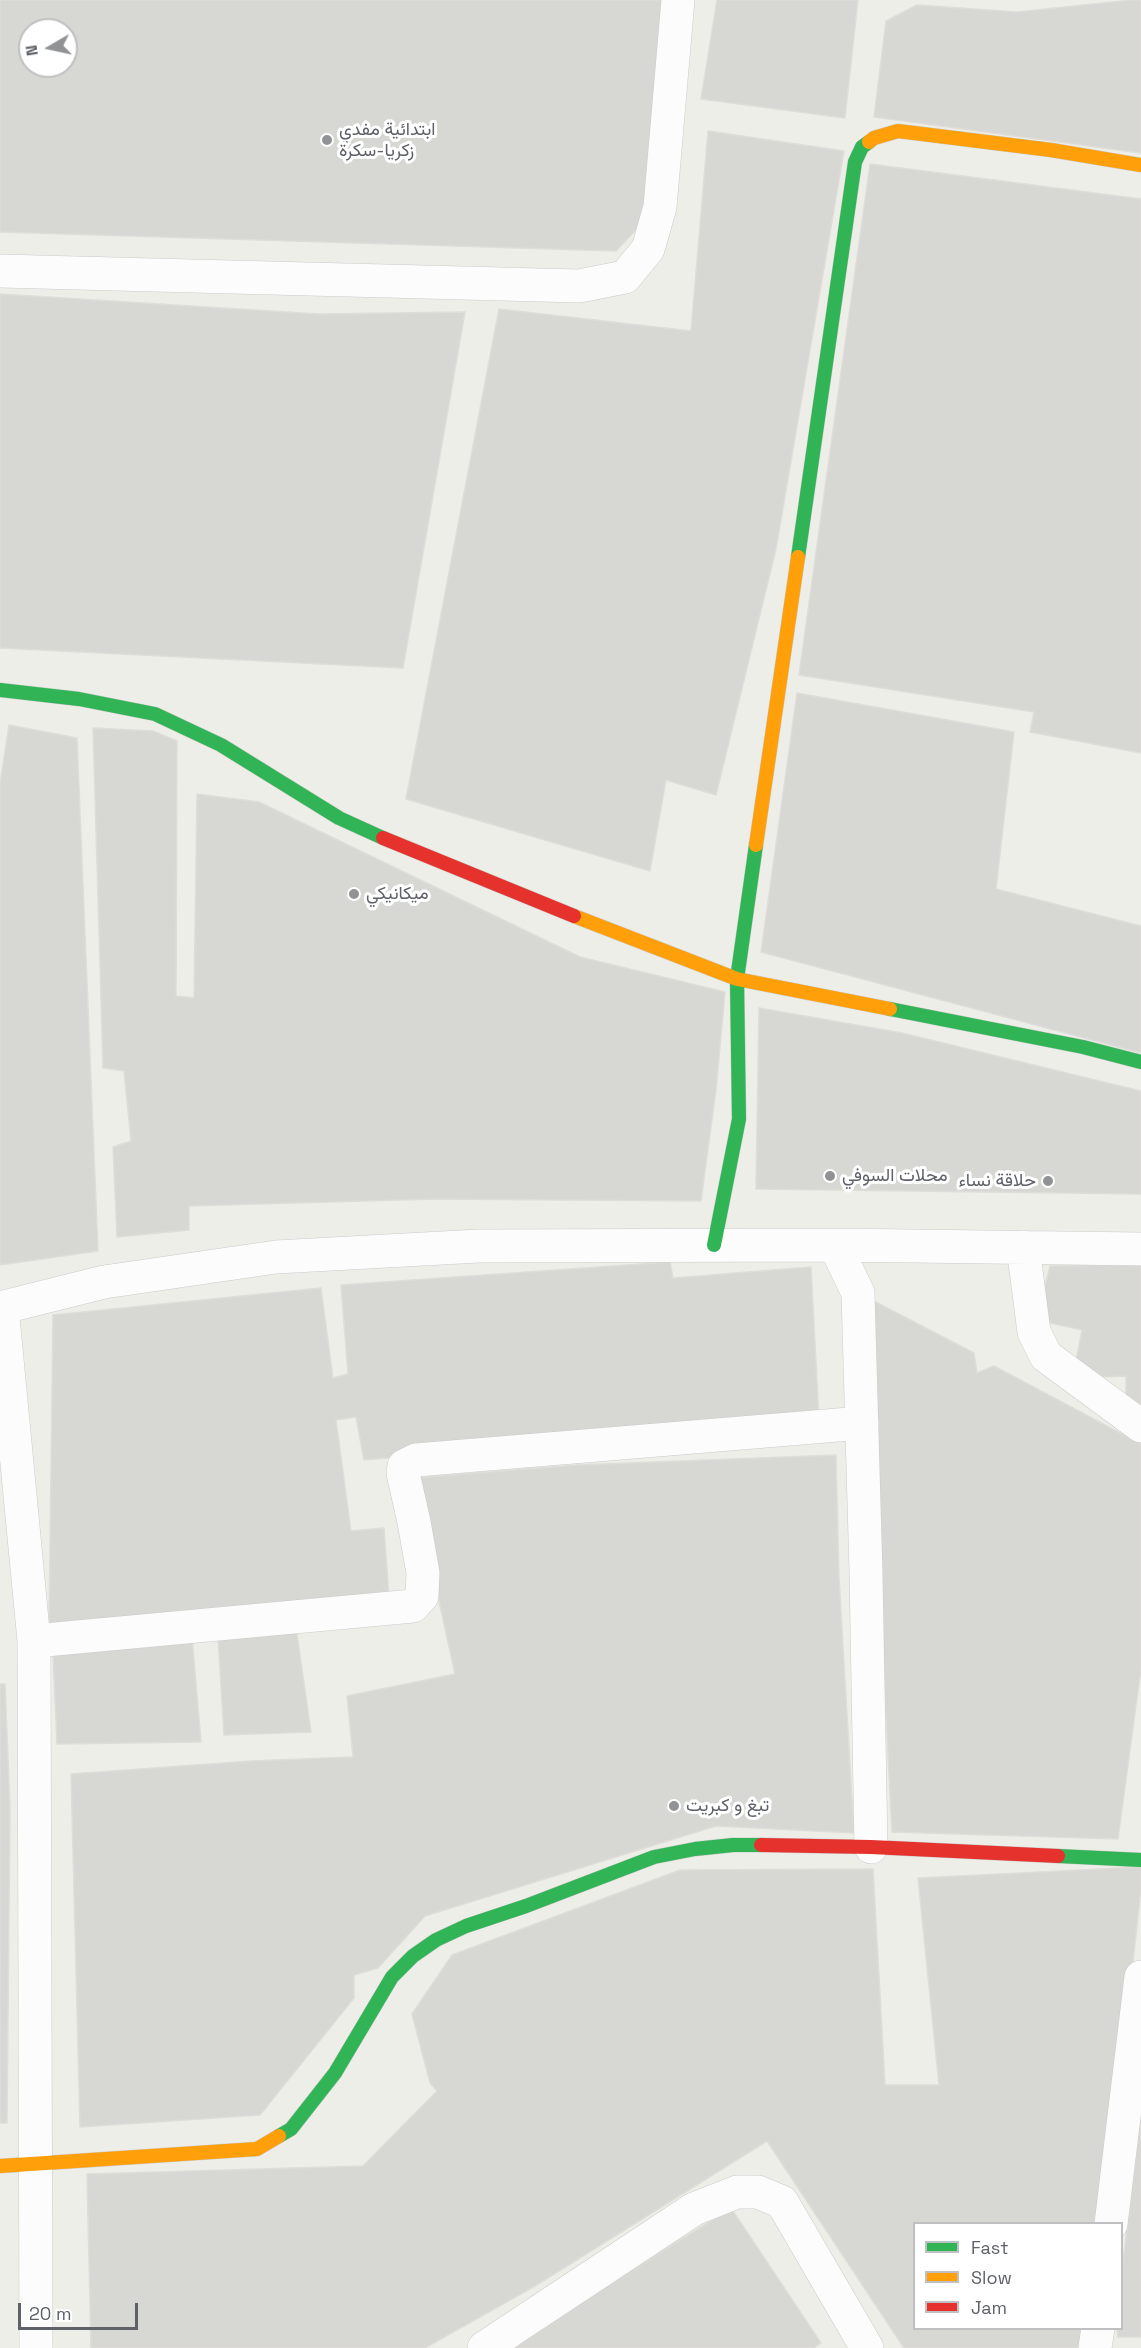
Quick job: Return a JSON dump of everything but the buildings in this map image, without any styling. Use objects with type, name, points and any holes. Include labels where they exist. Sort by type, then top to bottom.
[{"type":"street","points":[[0,272],[579,286],[625,277],[648,249],[660,207],[678,0]]},
{"type":"street","points":[[714,1245],[739,1119],[737,979],[855,162],[862,147],[874,138],[898,131],[1051,150],[1141,165]]},
{"type":"street","points":[[0,690],[79,699],[155,714],[221,745],[339,818],[389,842],[533,901],[737,979],[1083,1047],[1141,1062]]},
{"type":"street","points":[[835,1245],[858,1293],[872,1847]]},
{"type":"street","points":[[36,2348],[34,1641],[1,1307],[104,1282],[276,1257],[479,1246],[835,1245],[1141,1249]]},
{"type":"street","points":[[1023,1247],[1034,1332],[1046,1356],[1141,1426]]},
{"type":"street","points":[[34,1641],[413,1606],[422,1596],[423,1573],[403,1473],[404,1466],[416,1461],[862,1423]]},
{"type":"street","points":[[0,2166],[257,2149],[291,2129],[335,2073],[392,1977],[413,1956],[436,1940],[466,1926],[526,1906],[654,1857],[733,1845],[872,1847],[1141,1860]]},
{"type":"street","points":[[1111,2222],[1141,1977]]},
{"type":"street","points":[[484,2348],[694,2209],[737,2192],[758,2192],[782,2202],[867,2348]]},
{"type":"street","points":[[1095,2348],[1098,2330]]},
{"type":"traffic: fast","points":[[798,557],[855,162],[862,147],[869,142]]},
{"type":"traffic: fast","points":[[0,690],[79,699],[155,714],[221,745],[339,818],[383,838]]},
{"type":"traffic: fast","points":[[714,1245],[739,1119],[737,979],[756,845]]},
{"type":"traffic: fast","points":[[890,1009],[1083,1047],[1141,1062]]},
{"type":"traffic: fast","points":[[279,2136],[291,2129],[335,2073],[392,1977],[413,1956],[436,1940],[466,1926],[526,1906],[654,1857],[695,1849],[761,1845]]},
{"type":"traffic: fast","points":[[1058,1856],[1141,1860]]},
{"type":"traffic: slow","points":[[869,142],[874,138],[898,131],[1051,150],[1141,165]]},
{"type":"traffic: slow","points":[[756,845],[798,557]]},
{"type":"traffic: slow","points":[[574,916],[737,979],[890,1009]]},
{"type":"traffic: slow","points":[[0,2166],[257,2149],[279,2136]]},
{"type":"traffic: jam","points":[[383,838],[574,916]]},
{"type":"traffic: jam","points":[[761,1845],[871,1847],[1058,1856]]},
{"type":"place","name":"ابتدائية مفدي زكريا-سكرة","points":[[327,140]]},
{"type":"place","name":"ميكانيكي","points":[[354,894]]},
{"type":"place","name":"محلات السوفي","points":[[830,1176]]},
{"type":"place","name":"حلاقة نساء","points":[[1048,1181]]},
{"type":"place","name":"تبغ و كبريت","points":[[674,1806]]}]
